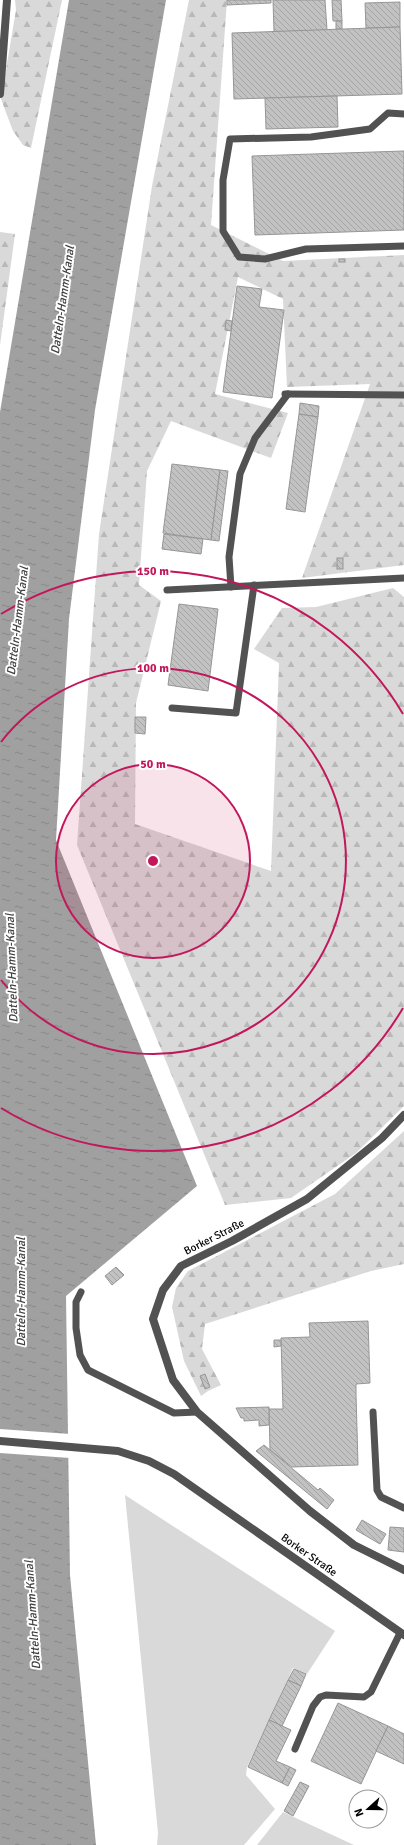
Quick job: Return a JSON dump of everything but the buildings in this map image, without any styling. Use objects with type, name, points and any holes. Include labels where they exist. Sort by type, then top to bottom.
[{"type":"street","points":[[0,94],[7,0]]},
{"type":"street","name":"Borker Straße","points":[[404,1115],[382,1138],[307,1199],[232,1241],[181,1266],[163,1290],[153,1319],[173,1380],[197,1412],[310,1511],[354,1545],[404,1570]]},
{"type":"street","name":"Borker Straße","points":[[0,1441],[86,1448],[124,1453],[149,1461],[174,1474],[403,1632]]},
{"type":"lane","points":[[404,114],[388,113],[370,129],[312,137],[230,139],[223,180],[223,231],[239,257],[265,259],[306,249],[404,246]]},
{"type":"lane","points":[[231,587],[229,557],[240,474],[255,438],[287,394],[404,395]]},
{"type":"lane","points":[[167,590],[404,578]]},
{"type":"lane","points":[[172,708],[236,713],[254,586]]},
{"type":"lane","points":[[81,1292],[76,1302],[76,1328],[80,1355],[88,1370],[174,1413],[197,1412]]},
{"type":"lane","points":[[373,1412],[376,1490],[381,1497],[404,1508]]},
{"type":"lane","points":[[295,1750],[314,1706],[320,1697],[326,1695],[364,1697],[371,1692],[403,1632]]},
{"type":"green space","points":[[15,0],[62,0],[31,148],[23,145],[13,131],[1,99],[16,10]]},
{"type":"green space","points":[[189,0],[227,0],[211,225],[283,261],[404,255],[404,565],[302,578],[370,384],[287,387],[283,299],[238,277],[215,394],[288,413],[271,458],[171,421],[147,471],[139,585],[161,601],[136,703],[135,824],[271,871],[279,663],[254,649],[282,608],[316,607],[393,588],[404,597],[404,1106],[356,1153],[291,1198],[225,1205],[77,845],[99,534],[152,186]]},
{"type":"green space","points":[[0,232],[15,234],[0,345]]},
{"type":"green space","points":[[404,1131],[404,1264],[371,1271],[205,1324],[202,1349],[221,1385],[201,1396],[184,1361],[172,1307],[176,1288],[188,1271],[335,1194]]},
{"type":"green space","points":[[125,1495],[335,1631],[307,1674],[293,1668],[247,1767],[246,1775],[275,1809],[244,1845],[157,1845],[158,1833]]},
{"type":"green space","points":[[283,1812],[354,1845],[257,1845]]},
{"type":"water","name":"Datteln-Hamm-Kanal","points":[[69,0],[166,0],[95,410],[69,619],[56,840],[197,1186],[66,1296],[70,1575],[96,1845],[0,1845],[0,412]]},
{"type":"pier","points":[[0,1429],[70,1434],[70,1458],[0,1453]]}]
